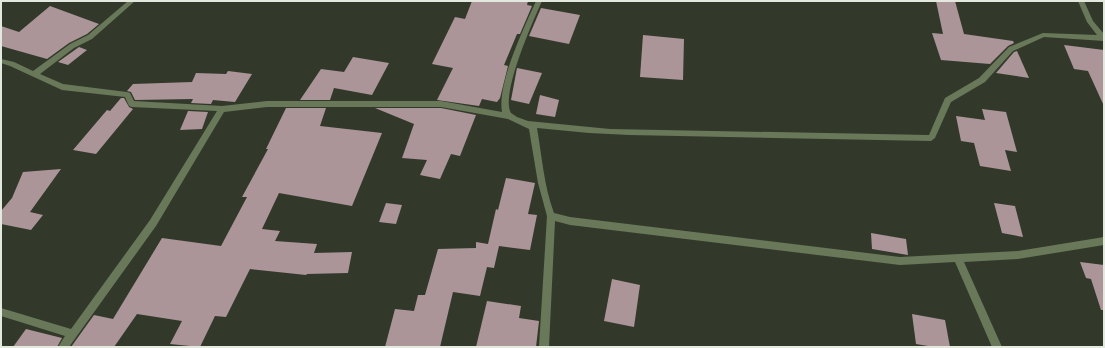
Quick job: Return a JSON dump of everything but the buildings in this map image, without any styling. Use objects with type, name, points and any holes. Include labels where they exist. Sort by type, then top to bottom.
[{"type":"street","points":[[34,74],[72,46],[90,37],[132,1]]},
{"type":"street","points":[[509,116],[504,107],[505,93],[526,29],[539,1]]},
{"type":"street","points":[[1081,1],[1090,22],[1104,38]]},
{"type":"street","points":[[528,124],[564,130],[647,133],[857,135],[931,138],[948,100],[982,80],[1011,49],[1043,35],[1104,38]]},
{"type":"street","points":[[1,61],[12,64],[62,87],[127,95],[132,104],[222,109],[267,104],[441,104],[509,116],[528,124],[533,127],[540,179],[545,203],[551,216],[544,347]]},
{"type":"street","points":[[62,347],[154,224],[178,180],[222,109]]},
{"type":"street","points":[[551,216],[570,221],[900,261],[1018,255],[1104,241]]},
{"type":"street","points":[[958,259],[997,347]]},
{"type":"street","points":[[1,312],[73,334]]}]
